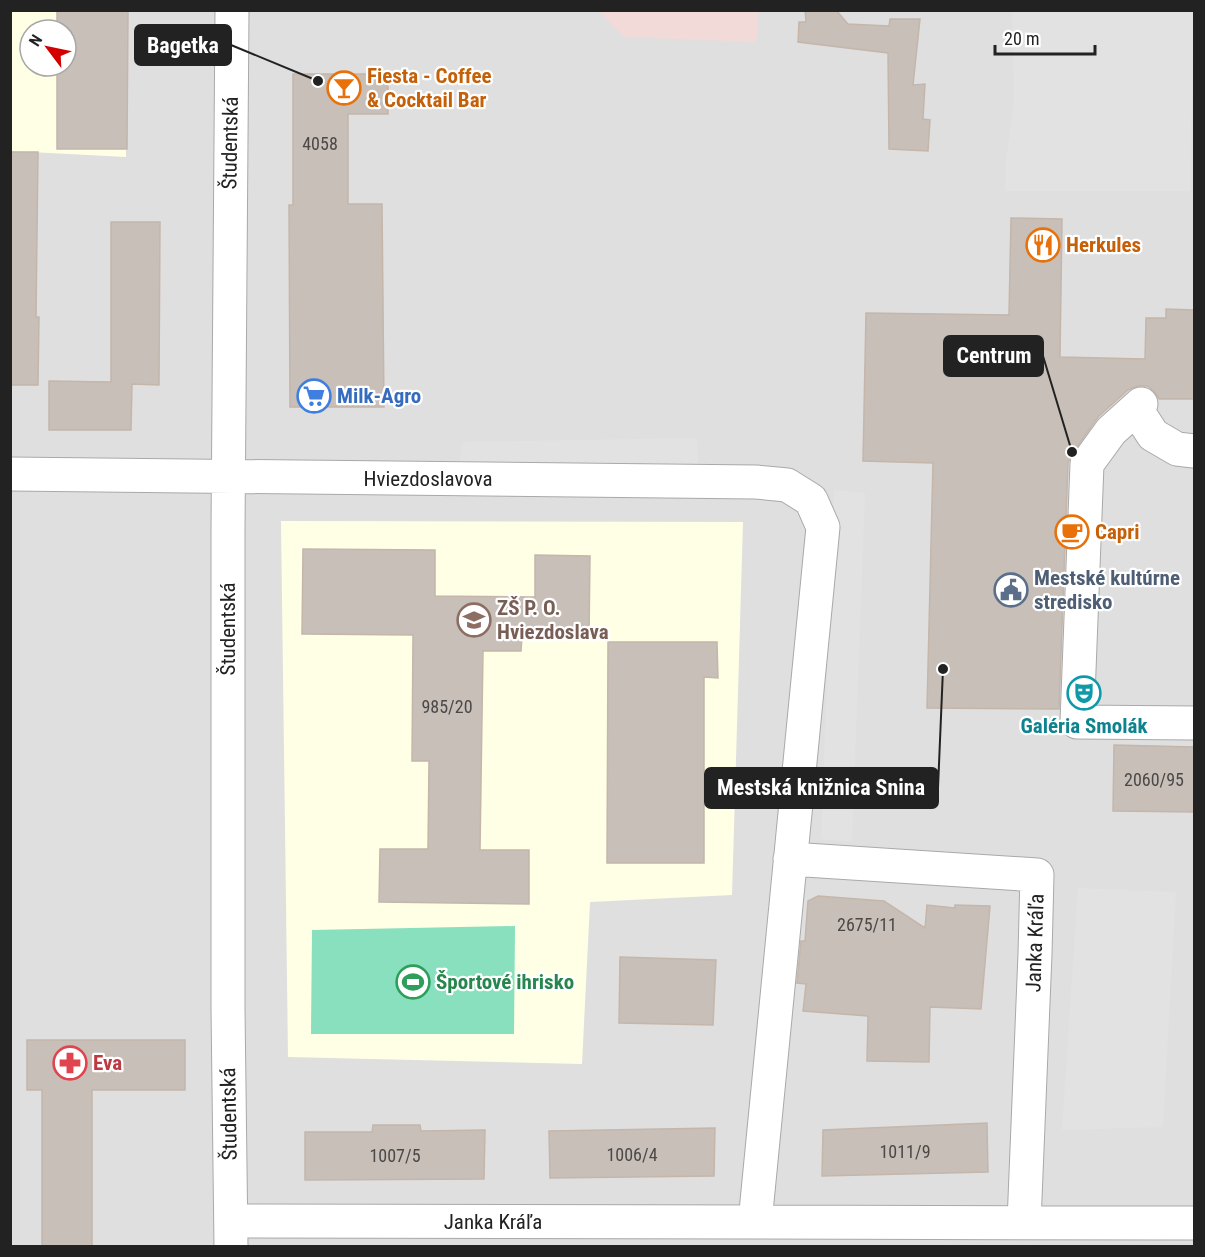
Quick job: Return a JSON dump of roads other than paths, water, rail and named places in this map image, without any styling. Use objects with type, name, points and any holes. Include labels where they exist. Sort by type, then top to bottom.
[{"type":"street","name":"Študentská","points":[[231,1234],[228,1008],[228,477],[232,10]]},
{"type":"street","points":[[1194,451],[1177,449],[1153,435],[1142,411],[1111,431],[1087,464],[1077,722],[1194,723]]},
{"type":"street","name":"Hviezdoslavova","points":[[10,474],[756,482],[787,485],[811,500],[823,527],[790,859]]},
{"type":"street","points":[[755,1222],[790,859]]},
{"type":"street","name":"Janka Kráľa","points":[[790,859],[1037,875],[1024,1223]]},
{"type":"street","name":"Janka Kráľa","points":[[231,1234],[755,1222],[1194,1223]]},
{"type":"place","name":"Bagetka","points":[[318,81]]},
{"type":"place","name":"Fiesta - Coffee & Cocktail Bar","points":[[344,88]]},
{"type":"place","name":"Herkules","points":[[1043,245]]},
{"type":"place","name":"Milk-Agro","points":[[314,396]]},
{"type":"place","name":"Centrum","points":[[1072,452]]},
{"type":"place","name":"Capri","points":[[1072,532]]},
{"type":"place","name":"Mestské kultúrne stredisko","points":[[1011,590]]},
{"type":"place","name":"ZŠ P. O. Hviezdoslava","points":[[474,620]]},
{"type":"place","name":"Mestská knižnica Snina","points":[[943,669]]},
{"type":"place","name":"Galéria Smolák","points":[[1084,693]]},
{"type":"place","name":"Športové ihrisko","points":[[413,982]]},
{"type":"place","name":"Eva","points":[[70,1063]]}]
